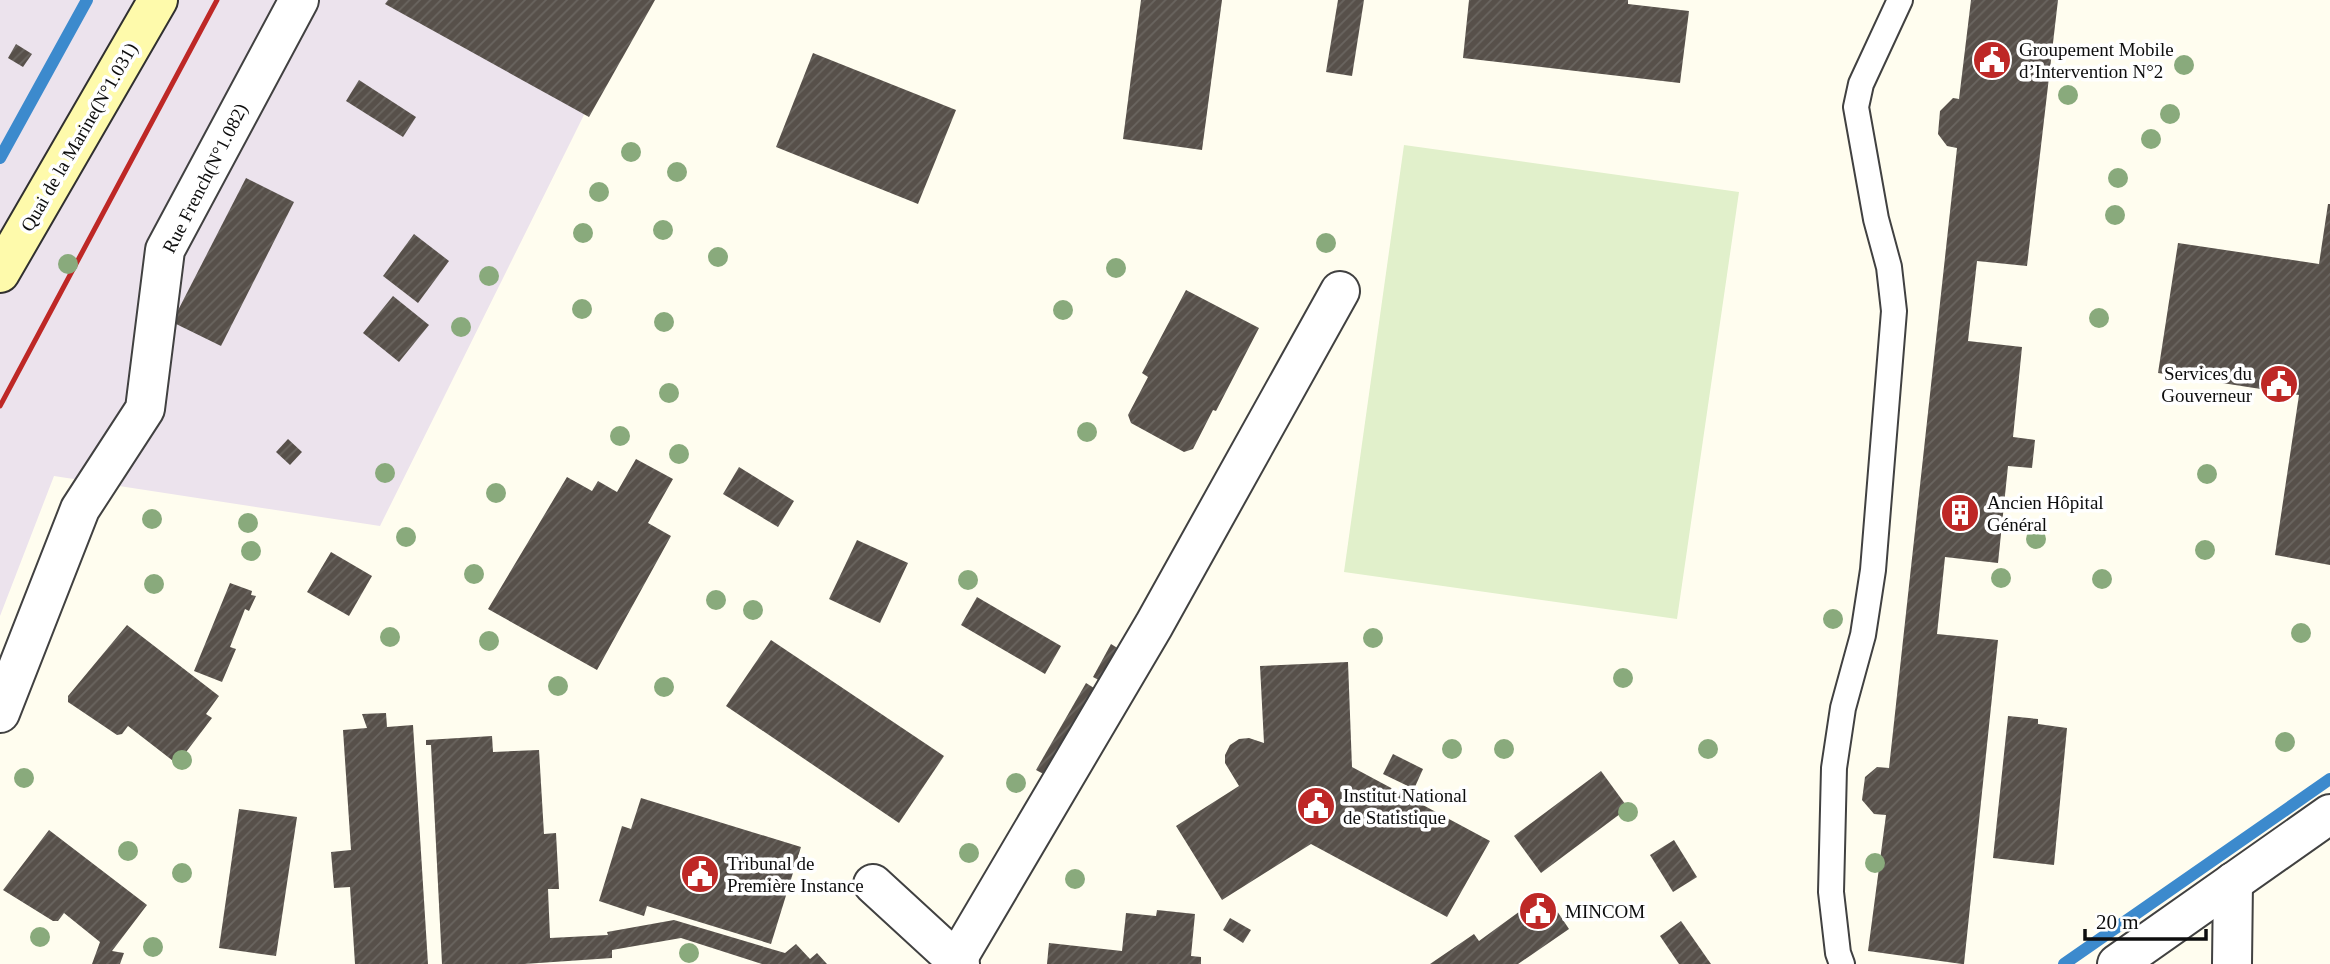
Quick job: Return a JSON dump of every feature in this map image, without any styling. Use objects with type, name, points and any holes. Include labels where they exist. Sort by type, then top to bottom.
[{"type":"street","name":"Quai de la Marine(N°1.031)","points":[[0,273],[158,0]]},
{"type":"street","name":"Rue French(N°1.082)","points":[[0,713],[80,509],[145,409],[165,250],[299,0]]},
{"type":"street","points":[[873,884],[958,963],[1154,625],[1340,291]]},
{"type":"street","points":[[2117,964],[2330,814]]},
{"type":"street","points":[[2232,964],[2233,882]]},
{"type":"lane","points":[[1842,964],[1838,953],[1831,892],[1834,768],[1843,708],[1863,635],[1873,570],[1894,311],[1889,268],[1876,219],[1856,107],[1861,84],[1900,0]]},
{"type":"shaded area","points":[[0,0],[641,0],[380,526],[54,476],[0,616]]},
{"type":"green space","points":[[1404,145],[1739,192],[1677,619],[1344,572]]},
{"type":"building","points":[[388,0],[655,0],[589,117],[385,4]]},
{"type":"building","points":[[1141,0],[1222,0],[1202,150],[1123,139]]},
{"type":"building","points":[[1338,0],[1364,0],[1352,76],[1326,72]]},
{"type":"building","points":[[1469,0],[1628,0],[1628,4],[1689,11],[1680,83],[1463,58]]},
{"type":"building","name":"Ancien Hôpital Général","points":[[1971,0],[2058,0],[2027,266],[1977,261],[1968,341],[2022,347],[2013,437],[2035,440],[2032,468],[2008,466],[1998,563],[1945,557],[1937,634],[1998,640],[1962,964],[1868,951],[1886,815],[1874,814],[1862,800],[1865,777],[1877,767],[1889,768],[1957,148],[1947,146],[1938,134],[1940,111],[1953,98],[1959,99]]},
{"type":"building","points":[[16,44],[32,54],[23,67],[8,58]]},
{"type":"building","points":[[813,53],[956,110],[918,204],[776,147]]},
{"type":"building","points":[[359,80],[416,117],[403,137],[346,101]]},
{"type":"building","points":[[246,178],[294,202],[221,346],[172,322]]},
{"type":"building","name":"Services du Gouverneur","points":[[2328,204],[2330,565],[2275,555],[2299,395],[2158,373],[2178,243],[2319,264]]},
{"type":"building","points":[[414,234],[449,261],[418,303],[383,276]]},
{"type":"building","points":[[1186,290],[1259,328],[1216,411],[1213,410],[1193,449],[1184,452],[1131,423],[1128,415],[1148,377],[1142,373]]},
{"type":"building","points":[[393,296],[429,325],[399,362],[363,333]]},
{"type":"building","points":[[288,439],[302,452],[290,465],[276,452]]},
{"type":"building","points":[[636,459],[673,479],[648,523],[671,536],[597,670],[488,609],[567,477],[592,491],[598,481],[617,492]]},
{"type":"building","points":[[739,467],[794,501],[778,527],[723,494]]},
{"type":"building","points":[[857,540],[908,563],[880,623],[829,599]]},
{"type":"building","points":[[331,552],[372,576],[349,616],[307,592]]},
{"type":"building","points":[[230,583],[252,591],[251,595],[256,596],[249,611],[245,609],[230,647],[236,649],[222,682],[194,671]]},
{"type":"building","points":[[977,597],[1061,646],[1045,674],[961,625]]},
{"type":"building","points":[[127,625],[219,696],[206,714],[212,718],[177,764],[128,726],[122,734],[117,735],[68,702],[68,696]]},
{"type":"building","points":[[771,640],[944,756],[899,823],[726,706]]},
{"type":"building","points":[[1111,644],[1127,654],[1108,685],[1093,677]]},
{"type":"building","name":"Institut National de Statistique","points":[[1348,662],[1352,767],[1490,841],[1447,917],[1311,844],[1222,900],[1176,826],[1239,786],[1225,763],[1225,755],[1230,745],[1239,739],[1249,738],[1264,743],[1260,666]]},
{"type":"building","points":[[1086,683],[1102,693],[1053,779],[1036,770]]},
{"type":"building","points":[[386,713],[387,727],[413,725],[428,964],[355,964],[350,887],[334,888],[331,852],[351,850],[343,730],[367,728],[362,714]]},
{"type":"building","points":[[2008,716],[2038,719],[2038,724],[2067,728],[2054,865],[1993,858]]},
{"type":"building","points":[[492,736],[493,752],[539,750],[544,834],[556,833],[559,889],[548,889],[550,938],[608,935],[607,932],[674,920],[785,953],[796,944],[810,959],[817,953],[827,964],[762,964],[681,938],[612,950],[612,958],[524,964],[442,964],[431,745],[426,745],[426,740]]},
{"type":"building","points":[[1393,754],[1423,769],[1414,789],[1383,774]]},
{"type":"building","points":[[1601,771],[1628,808],[1541,873],[1514,836]]},
{"type":"building","name":"Tribunal de Première Instance","points":[[641,798],[801,847],[771,944],[647,906],[644,916],[599,901],[622,826],[631,829]]},
{"type":"building","points":[[239,809],[297,817],[276,956],[219,948]]},
{"type":"building","points":[[49,830],[147,905],[112,951],[124,953],[120,964],[92,964],[100,942],[64,913],[58,921],[53,921],[3,890]]},
{"type":"building","points":[[1674,840],[1697,877],[1673,892],[1650,855]]},
{"type":"building","name":"MINCOM","points":[[1545,893],[1569,929],[1518,964],[1430,964],[1474,934],[1479,941]]},
{"type":"building","points":[[1157,910],[1195,914],[1191,956],[1201,957],[1201,964],[1047,964],[1049,943],[1122,951],[1126,913],[1156,916]]},
{"type":"building","points":[[1230,918],[1251,930],[1243,943],[1223,930]]},
{"type":"building","points":[[1681,921],[1711,964],[1679,964],[1660,936]]},
{"type":"waterway","points":[[0,158],[87,0]]},
{"type":"waterway","points":[[2064,964],[2330,779]]},
{"type":"railway","points":[[0,406],[217,0]]},
{"type":"place","name":"Groupement Mobile d’Intervention N°2","points":[[1992,60]]},
{"type":"place","name":"Services du Gouverneur","points":[[2279,384]]},
{"type":"place","name":"Ancien Hôpital Général","points":[[1960,513]]},
{"type":"place","name":"Institut National de Statistique","points":[[1316,806]]},
{"type":"place","name":"Tribunal de Première Instance","points":[[700,874]]},
{"type":"place","name":"MINCOM","points":[[1538,911]]}]
